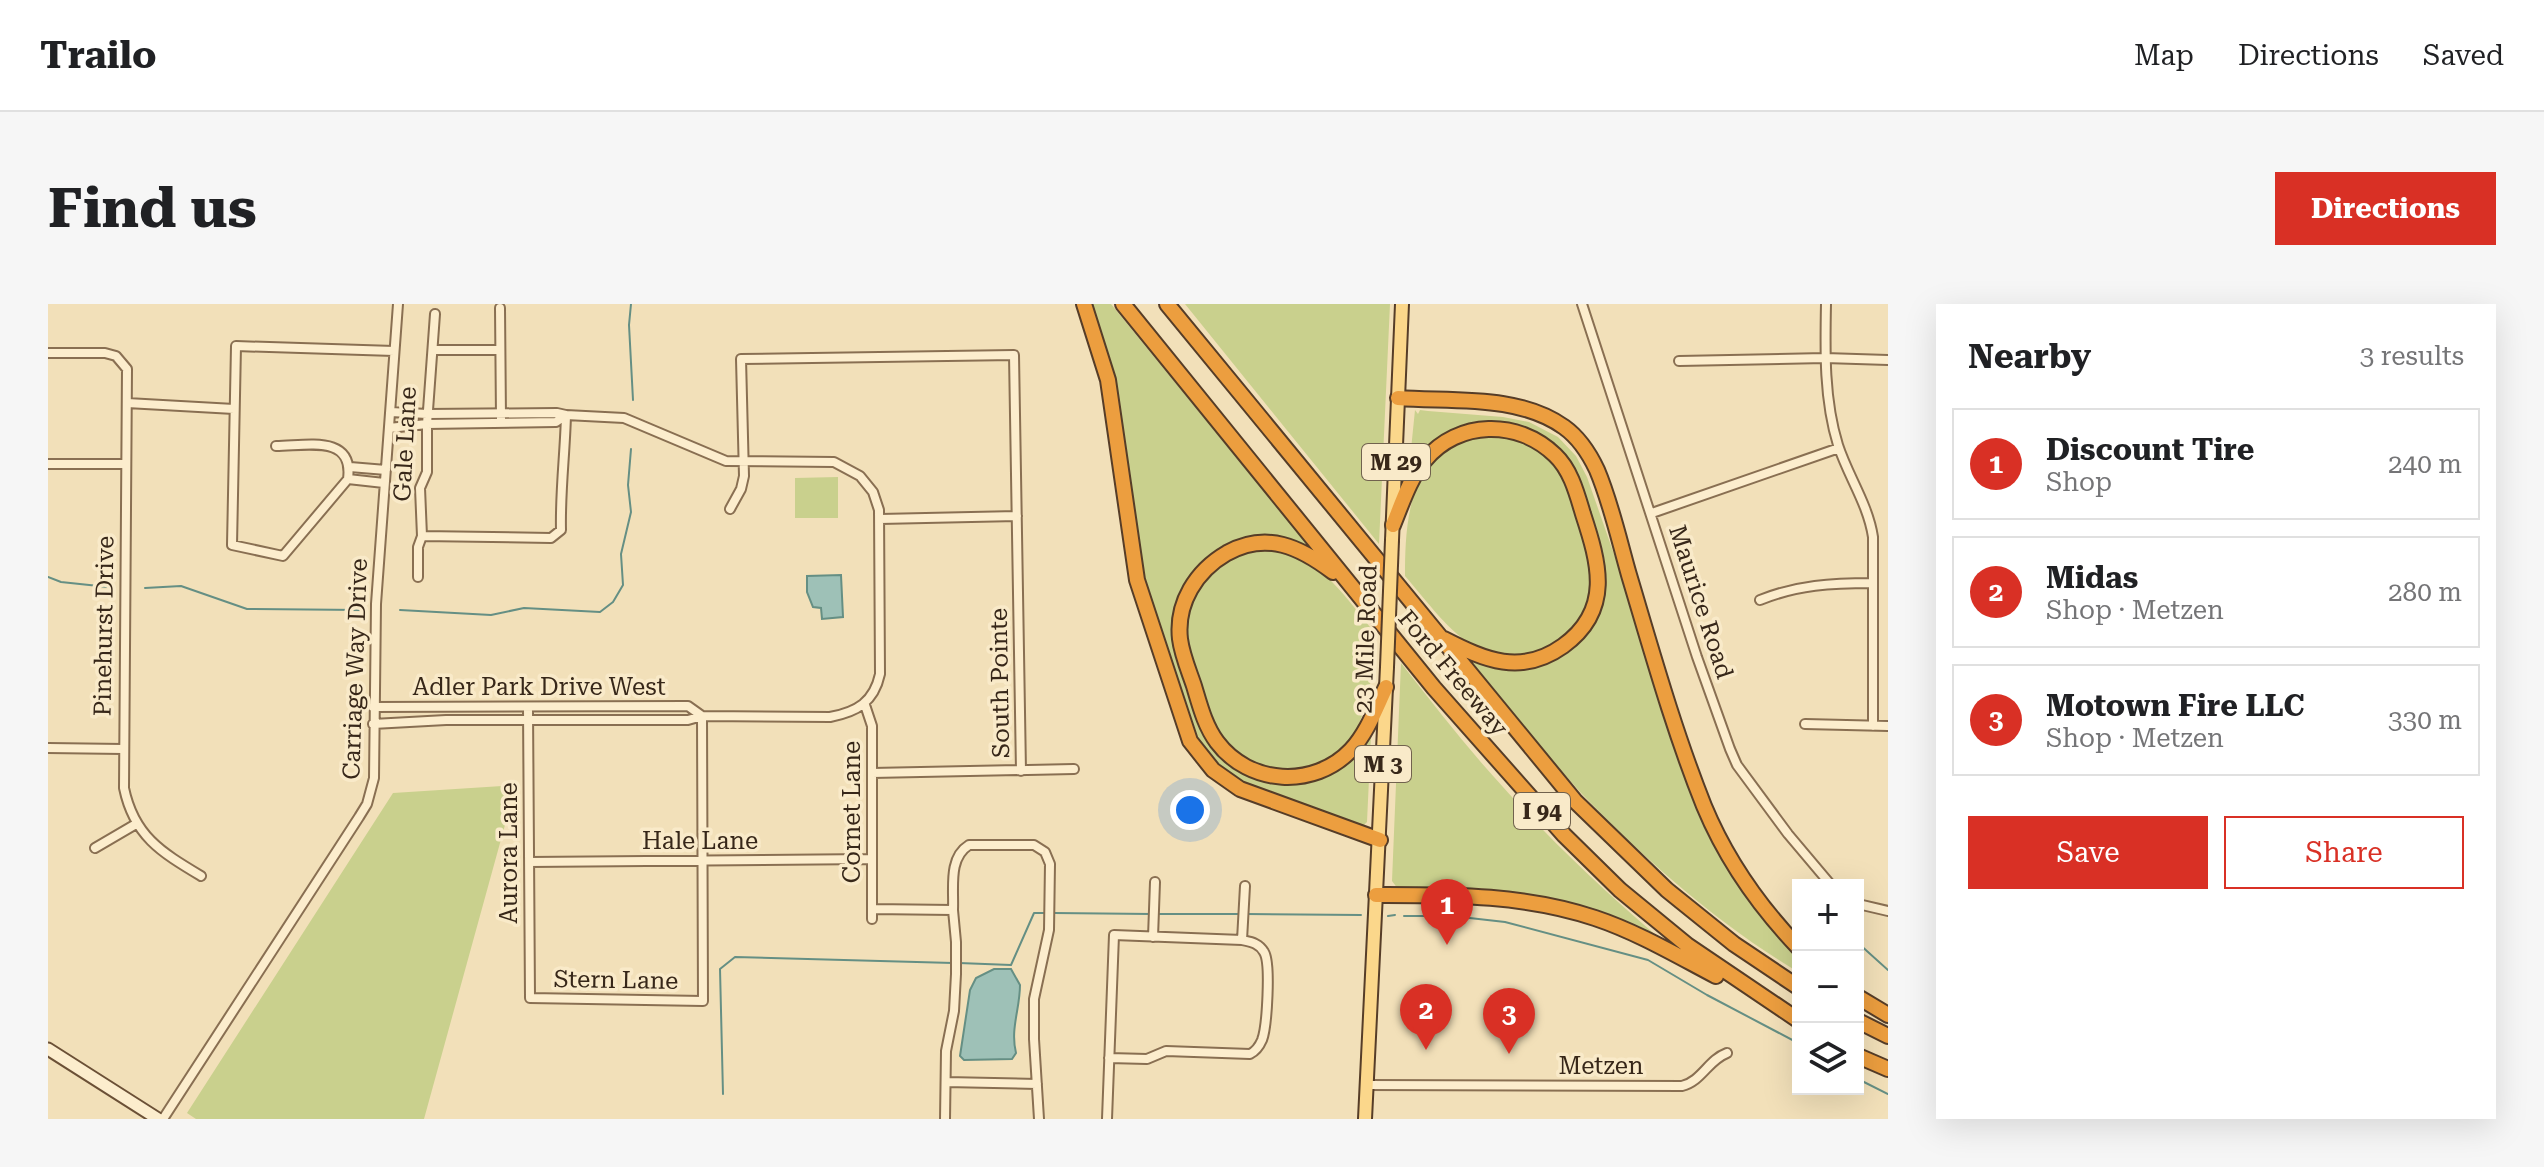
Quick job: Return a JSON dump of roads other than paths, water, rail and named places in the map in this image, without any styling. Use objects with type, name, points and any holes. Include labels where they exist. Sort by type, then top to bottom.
[{"type":"highway","points":[[1084,304],[1108,380],[1137,580],[1190,741],[1213,770],[1240,789],[1380,840]]},
{"type":"highway","name":"Ford Freeway","points":[[1123,304],[1434,688],[1593,865],[1687,945],[1792,1016]]},
{"type":"highway","name":"Ford Freeway","points":[[1167,304],[1546,768],[1612,839],[1703,921],[1792,983]]},
{"type":"highway","points":[[1398,398],[1496,404],[1524,409],[1564,427],[1582,444],[1597,469],[1653,655],[1713,827],[1736,870],[1767,914],[1792,941]]},
{"type":"highway","points":[[1393,532],[1412,481],[1427,457],[1447,440],[1470,431],[1496,428],[1534,439],[1563,465],[1575,489],[1597,554],[1599,581],[1594,606],[1575,635],[1549,655],[1531,661],[1508,663],[1486,659],[1438,635]]},
{"type":"highway","points":[[1347,581],[1302,550],[1267,543],[1232,551],[1202,572],[1184,604],[1180,639],[1207,725],[1227,754],[1247,768],[1281,778],[1305,776],[1329,767],[1352,749],[1367,727],[1386,687]]},
{"type":"highway","points":[[1376,895],[1477,897],[1527,902],[1573,912],[1631,932],[1773,1005]]},
{"type":"highway","points":[[1864,1001],[1888,1015]]},
{"type":"highway","points":[[1862,1023],[1888,1036]]},
{"type":"highway","points":[[1864,1059],[1888,1069]]},
{"type":"main road","name":"23 Mile Road","points":[[1365,1119],[1402,304]]},
{"type":"main road","points":[[48,1049],[160,1119]]},
{"type":"street","name":"Carriage Way Drive","points":[[160,1119],[367,804],[374,778],[373,707],[384,483],[398,304]]},
{"type":"street","name":"Maurice Road","points":[[1582,304],[1697,657],[1733,757],[1788,834],[1826,879]]},
{"type":"street","points":[[1826,304],[1825,358],[1832,423],[1839,448],[1871,520],[1873,537],[1873,726]]},
{"type":"street","points":[[500,308],[501,418]]},
{"type":"street","name":"Gale Lane","points":[[418,577],[418,547],[422,536],[420,488],[427,472],[427,419],[435,314]]},
{"type":"street","points":[[276,446],[338,448],[350,467],[348,479],[283,556],[232,545],[236,346],[394,351]]},
{"type":"street","points":[[434,350],[500,350]]},
{"type":"street","name":"Pinehurst Drive","points":[[48,353],[105,353],[116,356],[127,369],[124,788],[136,824],[159,849],[201,876]]},
{"type":"street","name":"South Pointe","points":[[744,461],[741,359],[1014,355],[1021,771]]},
{"type":"street","points":[[1679,361],[1888,360]]},
{"type":"street","points":[[127,403],[234,409]]},
{"type":"street","points":[[391,412],[427,419],[501,418],[556,422],[566,415],[624,418],[726,461],[834,462],[860,476],[873,492],[880,519],[880,674],[878,684],[865,705]]},
{"type":"street","points":[[422,536],[551,538],[561,530],[560,494],[565,470],[566,415]]},
{"type":"street","points":[[389,428],[427,419]]},
{"type":"street","points":[[1652,513],[1839,448]]},
{"type":"street","points":[[730,509],[741,489],[744,461]]},
{"type":"street","points":[[48,464],[126,464]]},
{"type":"street","points":[[350,467],[386,470]]},
{"type":"street","points":[[348,479],[384,483]]},
{"type":"street","points":[[880,519],[1017,516]]},
{"type":"street","points":[[1760,600],[1785,590],[1824,583],[1872,583]]},
{"type":"street","name":"Adler Park Drive West","points":[[373,724],[528,719],[688,720],[702,716],[830,717],[865,705]]},
{"type":"street","name":"Cornet Lane","points":[[865,705],[872,726],[872,914],[953,910]]},
{"type":"street","name":"Adler Park Drive West","points":[[373,707],[688,706],[702,716]]},
{"type":"street","name":"Aurora Lane","points":[[528,708],[530,998]]},
{"type":"street","points":[[700,861],[702,716]]},
{"type":"street","points":[[1805,724],[1888,726]]},
{"type":"street","points":[[48,748],[123,749]]},
{"type":"street","points":[[872,773],[1074,769]]},
{"type":"street","points":[[95,848],[136,824]]},
{"type":"street","points":[[945,1119],[946,1051],[954,1011],[956,974],[953,910],[955,861],[960,851],[969,845],[1034,845],[1045,852],[1050,864],[1049,930],[1034,999],[1039,1119]]},
{"type":"street","name":"Hale Lane","points":[[529,862],[872,859]]},
{"type":"street","name":"Stern Lane","points":[[530,998],[703,1001],[700,861]]},
{"type":"street","points":[[1153,937],[1155,882]]},
{"type":"street","points":[[1242,940],[1245,886]]},
{"type":"street","points":[[1864,905],[1888,911]]},
{"type":"street","points":[[1107,1119],[1109,1058],[1114,935],[1242,940],[1259,946],[1267,964],[1264,1034],[1255,1051],[1250,1054],[1166,1051],[1147,1059],[1109,1058]]},
{"type":"street","name":"Metzen","points":[[1366,1085],[1682,1086],[1692,1084],[1717,1057],[1727,1053]]},
{"type":"street","points":[[946,1082],[1037,1084]]},
{"type":"water","points":[[841,575],[843,617],[822,619],[821,608],[813,607],[807,592],[807,576]]},
{"type":"water","points":[[994,969],[1011,969],[1020,985],[1014,1036],[1016,1053],[1012,1059],[964,1060],[960,1056],[970,990],[976,978]]},
{"type":"waterway","points":[[631,304],[629,325],[633,400]]},
{"type":"waterway","points":[[400,610],[491,615],[524,608],[600,612],[613,602],[623,585],[621,554],[631,512],[628,485],[631,449]]},
{"type":"waterway","points":[[48,577],[61,582],[108,587]]},
{"type":"waterway","points":[[145,588],[181,586],[247,609],[361,610]]},
{"type":"waterway","points":[[959,963],[1011,965],[1034,913],[1047,913]]},
{"type":"waterway","points":[[1054,913],[1151,914]]},
{"type":"waterway","points":[[1158,914],[1239,914]]},
{"type":"waterway","points":[[1246,914],[1361,915]]},
{"type":"waterway","points":[[1388,916],[1395,915]]},
{"type":"waterway","points":[[1404,916],[1452,916],[1505,922],[1648,960],[1792,1040]]},
{"type":"waterway","points":[[1864,948],[1888,970]]},
{"type":"waterway","points":[[723,1094],[720,969],[735,957],[953,963]]},
{"type":"waterway","points":[[1864,1082],[1888,1094]]},
{"type":"place","name":"Discount Tire","points":[[1447,945]]},
{"type":"place","name":"Midas","points":[[1426,1050]]},
{"type":"place","name":"Motown Fire LLC","points":[[1509,1054]]}]
